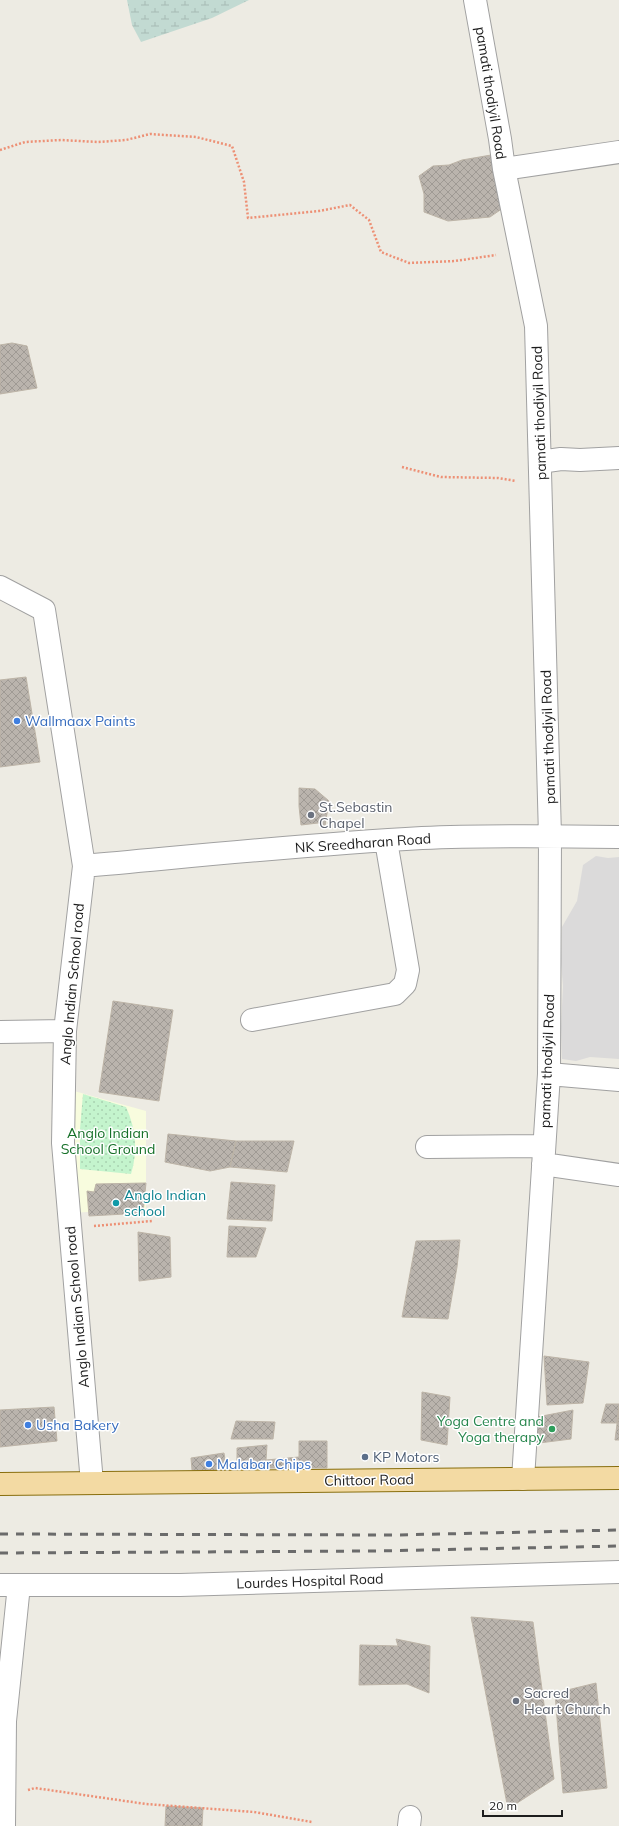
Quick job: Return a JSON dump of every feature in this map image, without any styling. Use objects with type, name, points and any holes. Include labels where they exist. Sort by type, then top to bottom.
[{"type":"main road","name":"Chittoor Road","points":[[0,1484],[619,1478]]},
{"type":"street","name":"pamati thodiyil Road","points":[[475,0],[504,169],[536,326],[550,836],[549,1074],[523,1479]]},
{"type":"street","points":[[504,169],[619,152]]},
{"type":"street","points":[[540,468],[561,459],[580,460],[619,458]]},
{"type":"street","name":"Anglo Indian School road","points":[[0,587],[44,610],[84,866],[65,1031],[63,1142],[92,1483]]},
{"type":"street","name":"NK Sreedharan Road","points":[[84,866],[314,845],[423,838],[550,836],[619,837]]},
{"type":"street","points":[[252,1020],[395,994],[405,984],[408,970],[386,841]]},
{"type":"street","points":[[0,1032],[65,1031]]},
{"type":"street","points":[[549,1074],[619,1080]]},
{"type":"street","points":[[427,1147],[544,1155],[619,1175]]},
{"type":"street","name":"Lourdes Hospital Road","points":[[9,1585],[180,1584],[619,1572]]},
{"type":"street","points":[[4,1826],[9,1585]]},
{"type":"path","points":[[0,150],[25,142],[61,140],[98,142],[126,140],[150,134],[196,137],[232,146],[244,182],[248,218],[319,211],[350,205],[369,220],[381,252],[408,263],[455,261],[521,252]]},
{"type":"path","points":[[402,467],[441,477],[477,479],[498,478],[516,481],[540,468]]},
{"type":"path","points":[[70,1228],[152,1221]]},
{"type":"path","points":[[4,1796],[35,1788],[146,1804],[254,1812],[312,1822]]},
{"type":"shaded area","points":[[596,856],[608,858],[619,857],[619,1059],[590,1057],[576,1061],[562,1059],[562,927],[577,901],[583,865]]},
{"type":"shaded area","points":[[74,1091],[146,1111],[146,1209],[69,1213]]},
{"type":"green space","points":[[127,0],[249,0],[212,18],[141,42],[132,25]]},
{"type":"green space","name":"Anglo Indian School Ground","points":[[83,1094],[126,1107],[132,1124],[135,1140],[135,1157],[131,1174],[80,1169],[80,1129]]},
{"type":"building","points":[[491,155],[495,183],[503,208],[490,217],[448,221],[424,212],[424,194],[419,176],[433,166],[449,165],[462,160]]},
{"type":"building","points":[[12,343],[27,346],[37,388],[0,394],[0,345]]},
{"type":"building","name":"Wallmaax Paints","points":[[26,677],[40,762],[0,767],[0,680]]},
{"type":"building","name":"St.Sebastin Chapel","points":[[299,788],[315,789],[329,801],[325,826],[318,823],[301,825]]},
{"type":"building","points":[[113,1001],[173,1010],[159,1101],[99,1092]]},
{"type":"building","points":[[168,1134],[236,1141],[230,1167],[210,1171],[165,1162]]},
{"type":"building","points":[[236,1141],[294,1141],[287,1172],[230,1167]]},
{"type":"building","points":[[231,1182],[275,1185],[272,1221],[227,1219]]},
{"type":"building","name":"Anglo Indian school","points":[[146,1183],[143,1213],[89,1216],[87,1191],[94,1192],[96,1184]]},
{"type":"building","points":[[229,1226],[266,1228],[256,1257],[227,1257]]},
{"type":"building","points":[[138,1232],[170,1237],[171,1277],[139,1281]]},
{"type":"building","points":[[460,1240],[448,1319],[402,1317],[416,1241]]},
{"type":"building","points":[[544,1356],[589,1362],[583,1403],[547,1405]]},
{"type":"building","points":[[422,1392],[450,1397],[447,1445],[421,1440]]},
{"type":"building","points":[[606,1404],[619,1404],[617,1423],[601,1423]]},
{"type":"building","name":"Usha Bakery","points":[[54,1407],[57,1441],[0,1447],[0,1410]]},
{"type":"building","points":[[619,1408],[619,1440],[615,1440]]},
{"type":"building","name":"Yoga Centre and Yoga therapy","points":[[573,1410],[571,1439],[531,1444],[532,1418]]},
{"type":"building","points":[[236,1421],[275,1422],[273,1439],[231,1439]]},
{"type":"building","points":[[299,1441],[327,1441],[327,1468],[237,1468],[237,1448],[267,1445],[266,1460],[299,1457]]},
{"type":"building","name":"Malabar Chips","points":[[224,1453],[227,1473],[192,1470],[191,1458]]},
{"type":"building","name":"Sacred Heart Church","points":[[471,1617],[533,1622],[554,1779],[508,1809]]},
{"type":"building","points":[[396,1639],[430,1646],[429,1693],[407,1684],[359,1685],[360,1645],[398,1646]]},
{"type":"building","points":[[596,1683],[607,1788],[563,1793],[555,1693]]},
{"type":"building","points":[[166,1806],[203,1808],[202,1826],[165,1826]]},
{"type":"railway","points":[[0,1534],[396,1535],[619,1530]]},
{"type":"railway","points":[[0,1553],[374,1551],[619,1546]]},
{"type":"place","name":"Wallmaax Paints","points":[[17,721]]},
{"type":"place","name":"St.Sebastin Chapel","points":[[311,815]]},
{"type":"place","name":"Anglo Indian school","points":[[116,1203]]},
{"type":"place","name":"Usha Bakery","points":[[28,1425]]},
{"type":"place","name":"Yoga Centre and Yoga therapy","points":[[552,1429]]},
{"type":"place","name":"KP Motors","points":[[365,1457]]},
{"type":"place","name":"Malabar Chips","points":[[209,1464]]},
{"type":"place","name":"Sacred Heart Church","points":[[516,1701]]}]
